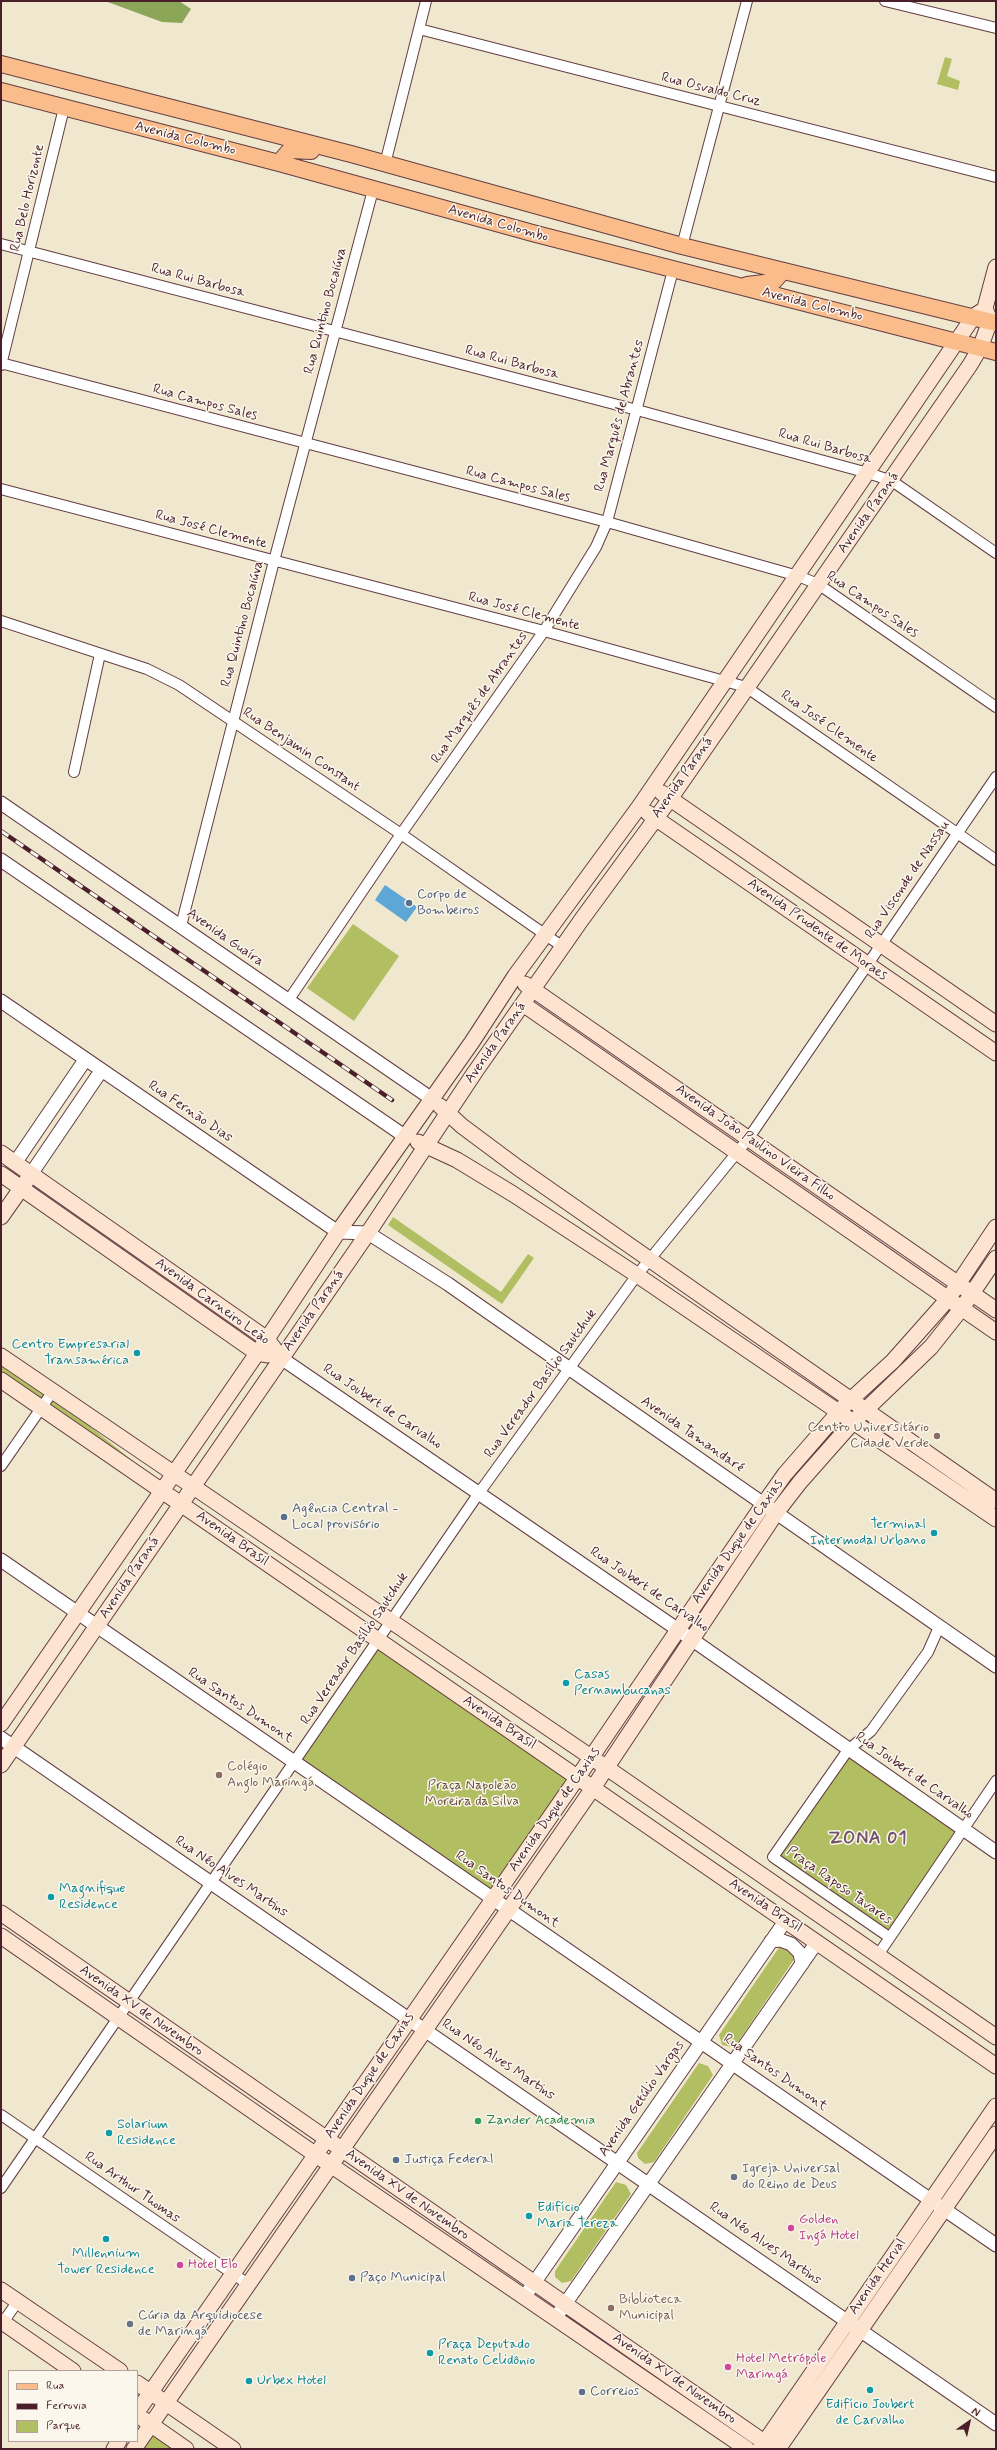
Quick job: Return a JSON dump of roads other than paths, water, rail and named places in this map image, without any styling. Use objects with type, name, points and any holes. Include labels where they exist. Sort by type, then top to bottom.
[{"type":"main road","name":"Avenida Colombo","points":[[1,64],[350,154],[524,204],[682,246],[783,271],[986,317]]},
{"type":"main road","name":"Avenida Colombo","points":[[1,91],[279,163],[373,190],[479,217],[536,234],[729,285],[958,341],[996,352]]},
{"type":"main road","points":[[97,117],[142,119],[148,117],[154,104]]},
{"type":"main road","points":[[279,163],[290,150],[350,154]]},
{"type":"main road","points":[[479,217],[509,218],[516,215],[524,204]]},
{"type":"main road","points":[[536,234],[545,218],[552,217],[593,222]]},
{"type":"main road","points":[[986,317],[996,267]]},
{"type":"main road","points":[[729,285],[773,282],[783,271]]},
{"type":"main road","name":"Avenida Paraná","points":[[1,1724],[172,1474],[267,1339],[338,1232],[472,1042],[544,934],[653,787],[958,341],[986,317]]},
{"type":"main road","name":"Avenida Paraná","points":[[1,1765],[368,1233],[447,1113],[522,1004],[582,918],[670,799],[833,562],[892,481],[963,376],[980,348],[986,317]]},
{"type":"main road","points":[[942,364],[963,376]]},
{"type":"main road","points":[[832,526],[833,562]]},
{"type":"main road","points":[[762,629],[795,618]]},
{"type":"main road","points":[[688,734],[690,769]]},
{"type":"main road","name":"Avenida Prudente de Moraes","points":[[653,787],[996,1024]]},
{"type":"main road","name":"Avenida Prudente de Moraes","points":[[639,807],[996,1053]]},
{"type":"main road","points":[[582,918],[583,882]]},
{"type":"main road","name":"Avenida João Paulino Vieira Filho","points":[[515,976],[996,1310]]},
{"type":"main road","name":"Avenida João Paulino Vieira Filho","points":[[522,1004],[996,1332]]},
{"type":"main road","points":[[472,1042],[475,1072]]},
{"type":"main road","points":[[432,1099],[447,1113],[517,1167],[864,1411],[996,1501]]},
{"type":"main road","points":[[406,1137],[456,1160],[513,1194],[637,1275],[996,1519]]},
{"type":"main road","name":"Avenida Carneiro Leão","points":[[1,1154],[267,1339],[281,1358]]},
{"type":"main road","points":[[2,1179],[15,1163]]},
{"type":"main road","points":[[1,1217],[31,1174]]},
{"type":"main road","name":"Avenida Carneiro Leão","points":[[2,1179],[21,1188],[257,1353],[281,1358]]},
{"type":"main road","points":[[371,1186],[402,1182]]},
{"type":"main road","name":"Avenida Duque de Caxias","points":[[138,2412],[234,2275],[361,2088],[578,1777],[652,1665],[763,1505],[839,1412],[893,1361],[948,1299],[996,1227]]},
{"type":"main road","name":"Avenida Duque de Caxias","points":[[134,2449],[607,1768],[776,1513],[813,1467],[853,1422],[931,1347],[962,1308],[996,1258]]},
{"type":"main road","points":[[308,1278],[311,1314]]},
{"type":"main road","points":[[893,1361],[931,1347]]},
{"type":"main road","name":"Avenida Brasil","points":[[1,1356],[172,1474],[607,1768],[996,2037]]},
{"type":"main road","name":"Avenida Brasil","points":[[1,1380],[996,2066]]},
{"type":"main road","points":[[219,1406],[251,1401]]},
{"type":"main road","points":[[813,1467],[816,1439]]},
{"type":"main road","points":[[123,1545],[163,1530]]},
{"type":"main road","points":[[711,1580],[743,1561]]},
{"type":"main road","points":[[56,1642],[60,1679]]},
{"type":"main road","points":[[648,1705],[652,1665]]},
{"type":"main road","points":[[528,1849],[561,1834]]},
{"type":"main road","name":"Avenida XV de Novembro","points":[[1,1913],[326,2140],[565,2304],[766,2447]]},
{"type":"main road","name":"Avenida XV de Novembro","points":[[1,1936],[316,2155],[556,2317],[747,2449]]},
{"type":"main road","points":[[456,1952],[456,1984]]},
{"type":"main road","points":[[361,2088],[392,2076]]},
{"type":"main road","name":"Avenida Herval","points":[[766,2447],[804,2384],[996,2106]]},
{"type":"main road","points":[[972,2142],[996,2133]]},
{"type":"main road","name":"Avenida Herval","points":[[778,2449],[996,2133]]},
{"type":"main road","points":[[290,2224],[294,2187]]},
{"type":"main road","points":[[892,2284],[894,2254]]},
{"type":"main road","points":[[1,2290],[119,2370]]},
{"type":"main road","points":[[2,2323],[72,2370]]},
{"type":"main road","points":[[187,2342],[217,2328]]},
{"type":"main road","points":[[804,2384],[827,2379]]},
{"type":"main road","points":[[138,2384],[233,2449]]},
{"type":"main road","points":[[138,2415],[186,2449]]},
{"type":"street","points":[[385,164],[426,1]]},
{"type":"street","points":[[682,246],[747,1]]},
{"type":"street","points":[[885,1],[996,28]]},
{"type":"street","name":"Rua Osvaldo Cruz","points":[[419,29],[996,177]]},
{"type":"street","name":"Rua Belo Horizonte","points":[[1,364],[30,252],[64,108]]},
{"type":"street","name":"Rua Quintino Bocaiúva","points":[[181,926],[232,720],[373,190]]},
{"type":"street","name":"Rua Rui Barbosa","points":[[1,244],[637,410],[868,473],[892,481],[996,553]]},
{"type":"street","name":"Rua Marquês de Abrantes","points":[[288,1001],[401,834],[544,631],[596,548],[606,522],[673,270]]},
{"type":"street","name":"Rua Campos Sales","points":[[1,364],[606,522],[798,576],[818,584],[996,707]]},
{"type":"street","name":"Rua José Clemente","points":[[1,489],[544,631],[746,687],[996,860]]},
{"type":"street","name":"Rua Benjamin Constant","points":[[1,621],[163,676],[232,720],[401,834],[563,947]]},
{"type":"street","points":[[74,772],[100,654]]},
{"type":"street","name":"Rua Visconde de Nassau","points":[[748,1138],[996,776]]},
{"type":"street","name":"Avenida Guaíra","points":[[1,803],[432,1099]]},
{"type":"street","points":[[1,860],[406,1137]]},
{"type":"street","name":"Rua Fernão Dias","points":[[1,1002],[338,1232]]},
{"type":"street","points":[[15,1163],[85,1060]]},
{"type":"street","points":[[31,1174],[101,1071]]},
{"type":"street","name":"Rua Vereador Basílio Sautchuk","points":[[1,2188],[479,1493],[637,1275],[738,1153],[748,1138]]},
{"type":"street","points":[[338,1232],[368,1233]]},
{"type":"street","name":"Avenida Tamandaré","points":[[368,1233],[448,1284],[569,1367],[763,1505],[996,1666]]},
{"type":"street","name":"Rua Joubert de Carvalho","points":[[281,1358],[693,1640],[848,1750],[996,1852]]},
{"type":"street","points":[[1,1466],[53,1392]]},
{"type":"street","name":"Rua Santos Dumont","points":[[1,1560],[77,1614],[996,2245]]},
{"type":"street","points":[[848,1750],[871,1731],[880,1719],[928,1652],[939,1627]]},
{"type":"street","name":"Rua Néo Alves Martins","points":[[1,1738],[996,2424]]},
{"type":"street","name":"Praça Raposo Tavares","points":[[848,1750],[773,1857],[889,1938]]},
{"type":"street","points":[[878,1955],[996,1781]]},
{"type":"street","name":"Avenida Getúlio Vargas","points":[[525,2296],[786,1920]]},
{"type":"street","points":[[771,1941],[780,1940],[791,1944],[800,1953],[802,1964]]},
{"type":"street","points":[[556,2317],[817,1942]]},
{"type":"street","name":"Rua Arthur Thomas","points":[[1,2115],[248,2284]]},
{"type":"street","points":[[2,2323],[18,2301]]},
{"type":"water","points":[[385,885],[417,907],[406,922],[375,900]]},
{"type":"railway","points":[[1,831],[392,1100]]},
{"type":"place","name":"Corpo de Bombeiros","points":[[409,903]]},
{"type":"place","name":"Centro Empresarial Transamérica","points":[[137,1353]]},
{"type":"place","name":"Centro Universitário Cidade Verde","points":[[937,1436]]},
{"type":"place","name":"Agência Central - Local provisório","points":[[284,1517]]},
{"type":"place","name":"Terminal Intermodal Urbano","points":[[934,1533]]},
{"type":"place","name":"Casas Pernambucanas","points":[[566,1683]]},
{"type":"place","name":"Colégio Anglo Maringá","points":[[219,1775]]},
{"type":"place","name":"Magnifique Residence","points":[[51,1897]]},
{"type":"place","name":"Zander Academia","points":[[478,2121]]},
{"type":"place","name":"Solarium Residence","points":[[109,2133]]},
{"type":"place","name":"Justiça Federal","points":[[396,2160]]},
{"type":"place","name":"Igreja Universal do Reino de Deus","points":[[734,2177]]},
{"type":"place","name":"Edifício Maria Tereza","points":[[529,2216]]},
{"type":"place","name":"Golden Ingá Hotel","points":[[791,2228]]},
{"type":"place","name":"Millennium Tower Residence","points":[[106,2239]]},
{"type":"place","name":"Hotel Elo","points":[[180,2265]]},
{"type":"place","name":"Paço Municipal","points":[[352,2278]]},
{"type":"place","name":"Biblioteca Municipal","points":[[611,2308]]},
{"type":"place","name":"Cúria da Arquidiocese de Maringá","points":[[130,2324]]},
{"type":"place","name":"Praça Deputado Renato Celidônio","points":[[430,2353]]},
{"type":"place","name":"Hotel Metrópole Maringá","points":[[728,2367]]},
{"type":"place","name":"Urbex Hotel","points":[[249,2381]]},
{"type":"place","name":"Edifício Joubert de Carvalho","points":[[870,2390]]},
{"type":"place","name":"Correios","points":[[582,2392]]},
{"type":"district","name":"ZONA 01","points":[[868,1839]]},
{"type":"park label","name":"Praça Napoleão Moreira da Silva","points":[[472,1794]]}]
